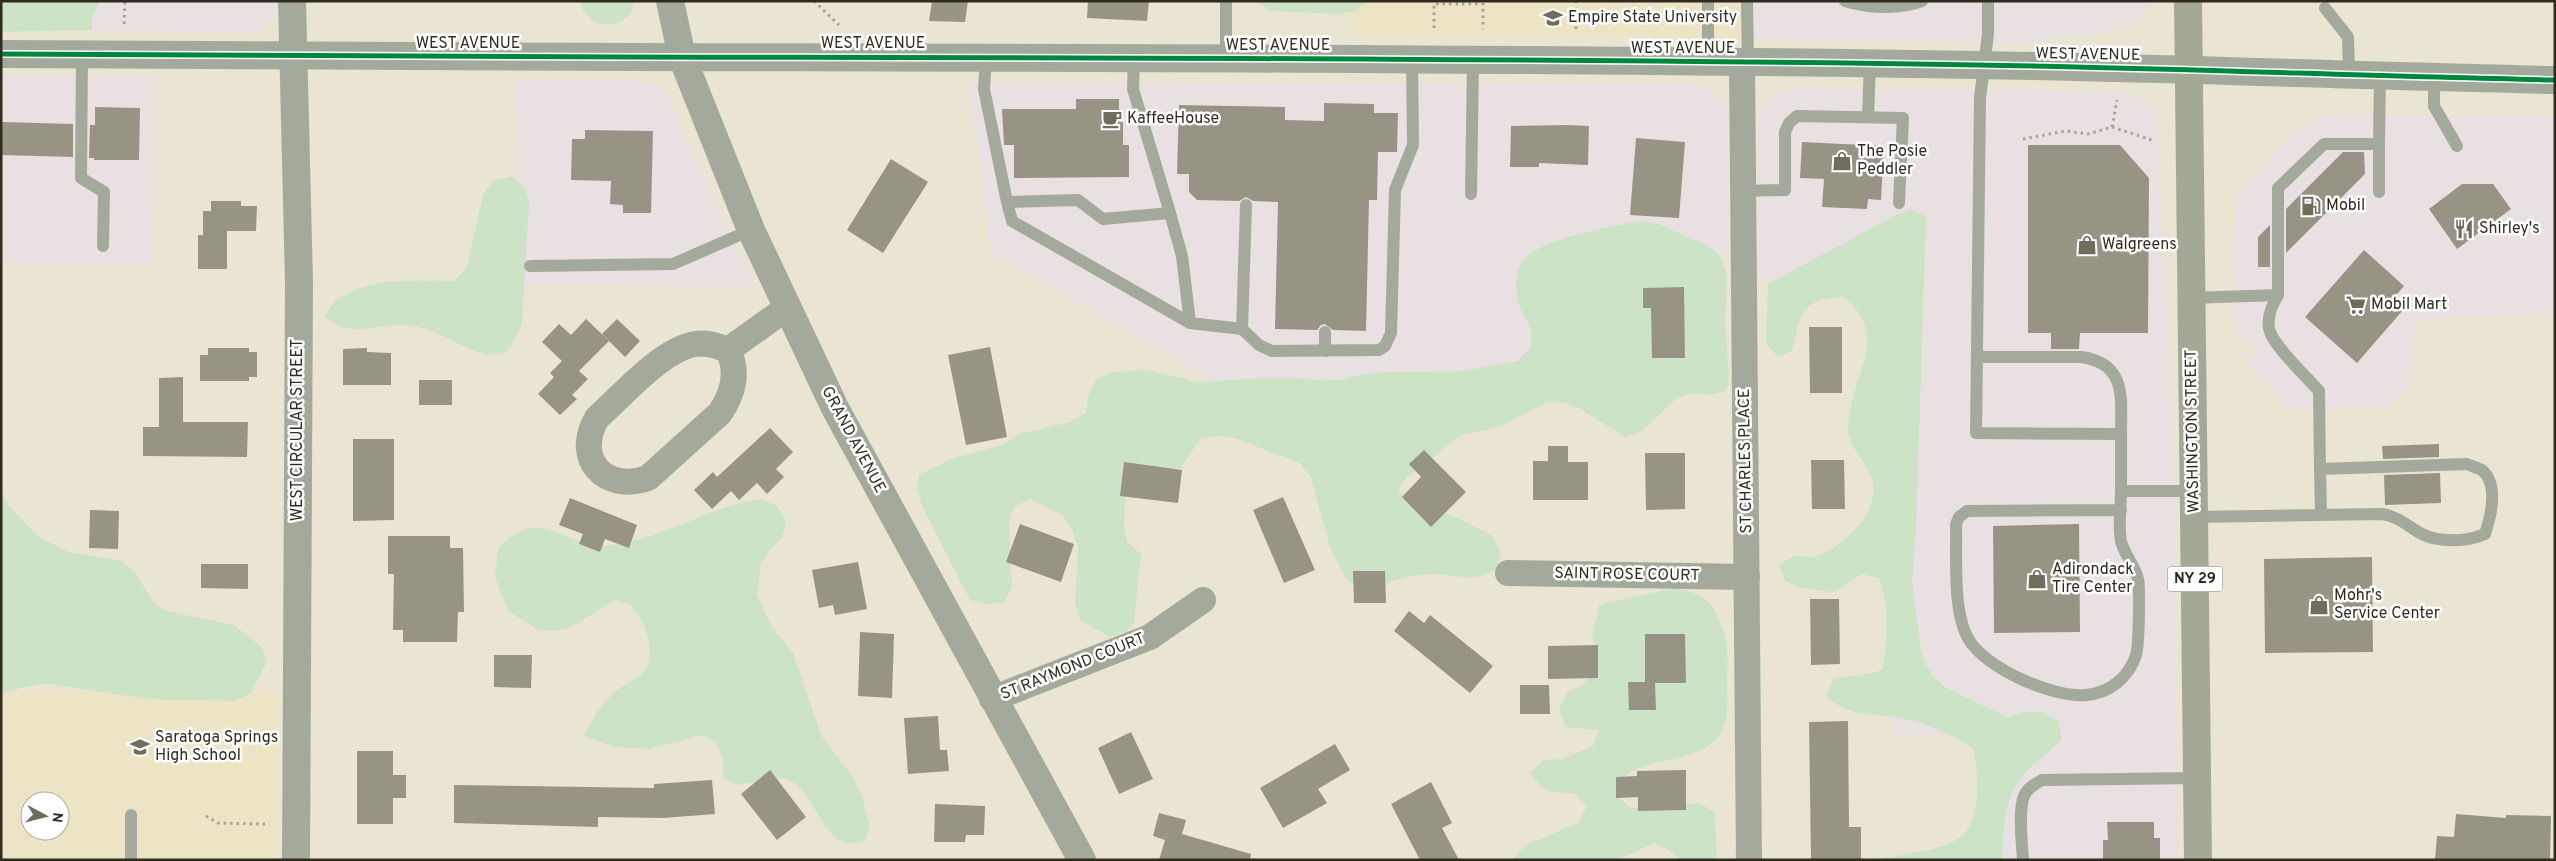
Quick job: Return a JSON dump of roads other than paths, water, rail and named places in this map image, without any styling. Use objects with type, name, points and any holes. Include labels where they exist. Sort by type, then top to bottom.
[{"type":"highway","name":"WASHINGTON STREET","points":[[2188,1],[2198,860]]},
{"type":"street","name":"WEST CIRCULAR STREET","points":[[292,1],[299,282],[296,860]]},
{"type":"street","name":"GRAND AVENUE","points":[[670,1],[682,57],[750,230],[835,408],[992,699],[1082,860]]},
{"type":"street","name":"WEST AVENUE","points":[[1,54],[682,57],[986,56],[1708,61],[1984,65],[2380,77],[2555,80]]},
{"type":"street","name":"ST CHARLES PLACE","points":[[1745,62],[1743,192],[1749,860]]},
{"type":"street","points":[[728,350],[788,307]]},
{"type":"street","points":[[695,344],[712,344],[728,350],[734,363],[734,376],[728,402],[720,413],[648,478],[634,483],[618,482],[604,475],[594,464],[589,453],[588,440],[597,418],[665,357],[679,349],[695,344]]},
{"type":"street","name":"SAINT ROSE COURT","points":[[1508,573],[1747,577]]},
{"type":"street","name":"ST RAYMOND COURT","points":[[992,699],[1150,637],[1204,600]]},
{"type":"lane","points":[[1226,1],[1226,58]]},
{"type":"lane","points":[[1708,1],[1708,61]]},
{"type":"lane","points":[[1745,62],[1747,1]]},
{"type":"lane","points":[[1845,1],[1865,6],[1912,5],[1922,1]]},
{"type":"lane","points":[[1988,1],[1988,34],[1980,98],[1976,433],[2121,434]]},
{"type":"lane","points":[[2325,8],[2348,37],[2349,76]]},
{"type":"lane","points":[[82,54],[81,178],[104,192],[103,246]]},
{"type":"lane","points":[[986,56],[984,89],[1012,221],[1190,323],[1242,329],[1259,345],[1272,351],[1379,350],[1389,340],[1395,190],[1412,145],[1412,59]]},
{"type":"lane","points":[[1134,57],[1133,89],[1182,256],[1190,323]]},
{"type":"lane","points":[[1471,194],[1473,60]]},
{"type":"lane","points":[[1868,117],[1870,64]]},
{"type":"lane","points":[[2379,192],[2380,77]]},
{"type":"lane","points":[[2434,77],[2434,106],[2457,146]]},
{"type":"lane","points":[[1743,192],[1785,190],[1785,132],[1789,123],[1797,116],[1903,118],[1898,203]]},
{"type":"lane","points":[[2322,515],[2319,391],[2272,337],[2269,317],[2272,305],[2278,295],[2278,188],[2324,144],[2379,144]]},
{"type":"lane","points":[[1007,202],[1078,200],[1104,219],[1170,213]]},
{"type":"lane","points":[[1242,329],[1246,205]]},
{"type":"lane","points":[[530,266],[673,264],[750,230]]},
{"type":"lane","points":[[2191,298],[2278,295]]},
{"type":"lane","points":[[1325,332],[1325,351]]},
{"type":"lane","points":[[1978,357],[2081,357],[2096,359],[2106,364],[2113,371],[2121,398],[2121,434],[2121,491],[2121,510],[2121,541],[2138,579],[2137,653],[2128,672],[2111,688],[2086,695],[2058,692],[2006,672],[1984,658],[1969,640],[1961,619],[1956,533],[1959,517],[1966,511],[2121,510]]},
{"type":"lane","points":[[2121,491],[2194,504],[2322,515],[2390,515],[2422,534],[2445,540],[2475,538],[2485,534],[2492,507],[2490,485],[2482,470],[2467,464],[2320,469]]},
{"type":"lane","points":[[2023,860],[2022,807],[2024,795],[2031,786],[2042,780],[2197,778]]},
{"type":"lane","points":[[131,815],[131,860]]},
{"type":"place","name":"Empire State University","points":[[1553,18]]},
{"type":"place","name":"KaffeeHouse","points":[[1112,119]]},
{"type":"place","name":"The Posie Peddler","points":[[1842,161]]},
{"type":"place","name":"Mobil","points":[[2311,206]]},
{"type":"place","name":"Shirley's","points":[[2464,229]]},
{"type":"place","name":"Walgreens","points":[[2087,245]]},
{"type":"place","name":"Mobil Mart","points":[[2356,305]]},
{"type":"place","name":"Adirondack Tire Center","points":[[2037,579]]},
{"type":"place","name":"Mohr's Service Center","points":[[2319,605]]},
{"type":"place","name":"Saratoga Springs High School","points":[[140,747]]}]
